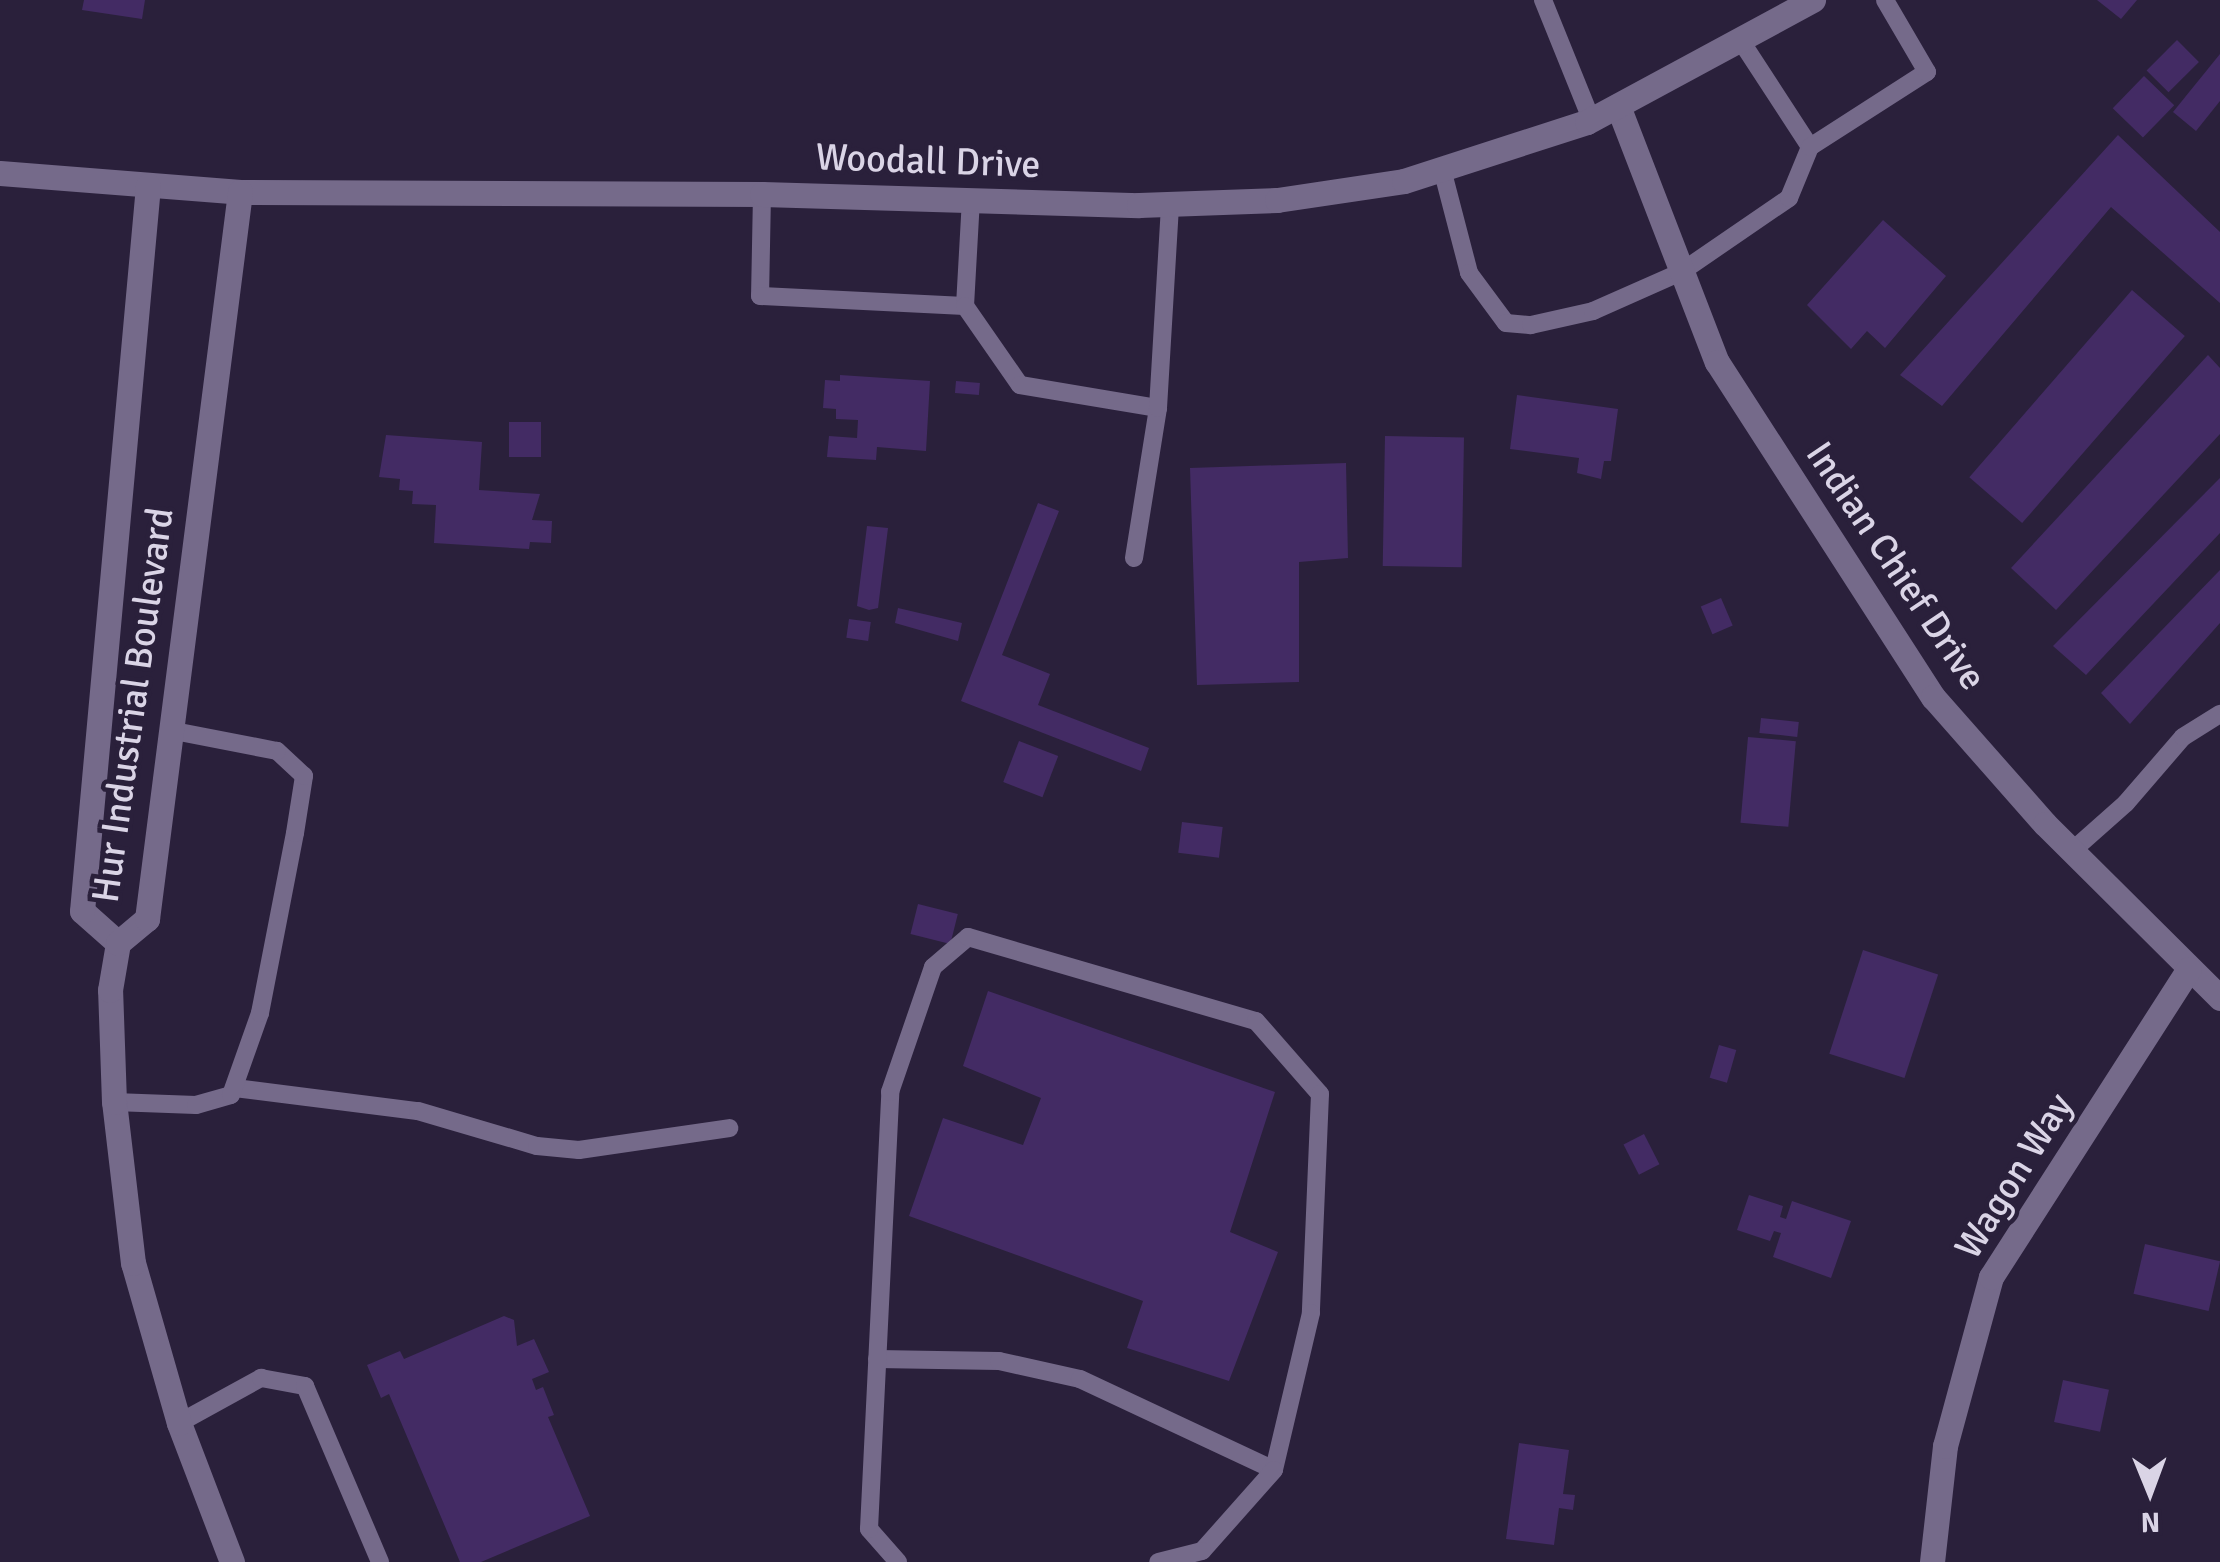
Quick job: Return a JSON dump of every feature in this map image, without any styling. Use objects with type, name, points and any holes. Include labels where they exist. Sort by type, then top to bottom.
[{"type":"street","name":"Woodall Drive","points":[[0,174],[240,192],[762,194],[1170,204],[1277,200],[1442,169],[1591,120],[1813,0]]},
{"type":"street","name":"Indian Chief Drive","points":[[1618,106],[1716,362],[1933,697],[2072,852],[2220,998]]},
{"type":"street","points":[[118,943],[82,912],[148,186]]},
{"type":"street","name":"Hur Industrial Boulevard","points":[[232,1562],[179,1423],[133,1263],[114,1102],[110,990],[118,943],[147,919],[240,192]]},
{"type":"street","name":"Wagon Way","points":[[1932,1562],[1945,1446],[1990,1277],[2189,968]]},
{"type":"lane","points":[[1544,0],[1591,120]]},
{"type":"lane","points":[[1442,169],[1469,274],[1506,322],[1531,325],[1593,311],[1681,272],[1789,198],[1810,146],[1927,72],[1885,0]]},
{"type":"lane","points":[[1741,41],[1810,146]]},
{"type":"lane","points":[[762,194],[760,296],[966,306]]},
{"type":"lane","points":[[971,200],[966,306],[1020,385],[1158,408]]},
{"type":"lane","points":[[1134,558],[1158,408],[1170,204]]},
{"type":"lane","points":[[2072,852],[2126,803],[2183,737],[2220,714]]},
{"type":"lane","points":[[114,1102],[196,1106],[231,1095],[260,1013],[304,776],[277,751],[169,730]]},
{"type":"lane","points":[[898,1562],[869,1529],[890,1092],[933,967],[968,937],[1256,1021],[1320,1094],[1311,1313],[1274,1470],[1202,1551],[1158,1562]]},
{"type":"lane","points":[[235,1088],[418,1111],[536,1146],[579,1150],[729,1128]]},
{"type":"lane","points":[[877,1360],[998,1361],[1080,1379],[1274,1470]]},
{"type":"lane","points":[[179,1423],[261,1378],[304,1386],[380,1562]]},
{"type":"building","points":[[84,0],[145,0],[142,19],[82,10]]},
{"type":"building","points":[[2097,0],[2137,0],[2121,19]]},
{"type":"building","points":[[2177,40],[2199,62],[2169,92],[2147,70]]},
{"type":"building","points":[[2220,54],[2220,101],[2196,131],[2173,112]]},
{"type":"building","points":[[2144,76],[2174,105],[2143,138],[2113,108]]},
{"type":"building","points":[[2118,135],[2220,232],[2220,303],[2111,207],[1942,406],[1900,375]]},
{"type":"building","points":[[1883,220],[1946,276],[1885,348],[1867,331],[1851,349],[1807,305]]},
{"type":"building","points":[[2132,290],[2185,336],[2022,523],[1969,477]]},
{"type":"building","points":[[2208,355],[2220,368],[2220,434],[2056,610],[2011,568]]},
{"type":"building","points":[[840,375],[930,381],[926,451],[877,447],[876,460],[827,457],[829,436],[857,438],[858,420],[836,419],[836,409],[823,408],[825,380],[840,381]]},
{"type":"building","points":[[956,381],[980,383],[979,395],[955,393]]},
{"type":"building","points":[[1517,395],[1618,409],[1611,461],[1604,461],[1601,479],[1577,473],[1579,458],[1510,449]]},
{"type":"building","points":[[509,422],[541,422],[541,457],[509,457]]},
{"type":"building","points":[[386,435],[482,442],[479,490],[540,494],[532,520],[552,521],[551,543],[530,542],[529,549],[434,543],[436,505],[412,504],[413,491],[399,490],[400,479],[379,477]]},
{"type":"building","points":[[1385,436],[1464,437],[1462,567],[1383,566]]},
{"type":"building","points":[[1346,463],[1348,558],[1299,562],[1299,682],[1197,685],[1190,468]]},
{"type":"building","points":[[2220,478],[2220,533],[2086,675],[2053,646]]},
{"type":"building","points":[[1038,503],[1059,511],[1002,655],[1050,674],[1038,705],[1149,748],[1141,771],[961,701]]},
{"type":"building","points":[[867,526],[888,528],[878,608],[869,610],[857,606]]},
{"type":"building","points":[[2220,570],[2220,623],[2130,724],[2101,693]]},
{"type":"building","points":[[1721,598],[1733,626],[1712,634],[1701,607]]},
{"type":"building","points":[[898,608],[962,623],[958,641],[895,623]]},
{"type":"building","points":[[849,619],[871,622],[868,641],[846,638]]},
{"type":"building","points":[[1761,718],[1799,722],[1797,737],[1759,733]]},
{"type":"building","points":[[1748,737],[1796,741],[1788,827],[1741,823]]},
{"type":"building","points":[[1019,741],[1058,756],[1042,797],[1003,782]]},
{"type":"building","points":[[1182,822],[1223,827],[1219,858],[1178,853]]},
{"type":"building","points":[[918,904],[958,914],[950,944],[911,934]]},
{"type":"building","points":[[1863,950],[1938,974],[1904,1078],[1829,1054]]},
{"type":"building","points":[[988,991],[1275,1092],[1230,1232],[1278,1252],[1229,1381],[1127,1348],[1143,1301],[909,1216],[943,1118],[1023,1145],[1041,1098],[963,1066]]},
{"type":"building","points":[[1719,1045],[1736,1050],[1727,1083],[1710,1078]]},
{"type":"building","points":[[1644,1134],[1659,1164],[1639,1175],[1624,1144]]},
{"type":"building","points":[[1749,1195],[1783,1206],[1780,1217],[1786,1219],[1792,1201],[1851,1221],[1831,1278],[1773,1257],[1781,1233],[1774,1231],[1770,1241],[1737,1230]]},
{"type":"building","points":[[2145,1244],[2220,1261],[2209,1311],[2134,1294]]},
{"type":"building","points":[[504,1316],[514,1320],[517,1346],[534,1339],[549,1372],[532,1379],[536,1390],[543,1387],[554,1415],[548,1417],[590,1516],[481,1562],[460,1562],[389,1394],[381,1398],[367,1365],[400,1351],[404,1359]]},
{"type":"building","points":[[2063,1380],[2109,1390],[2100,1432],[2054,1422]]},
{"type":"building","points":[[1519,1443],[1569,1450],[1563,1494],[1575,1495],[1573,1510],[1559,1508],[1554,1545],[1506,1539]]}]
